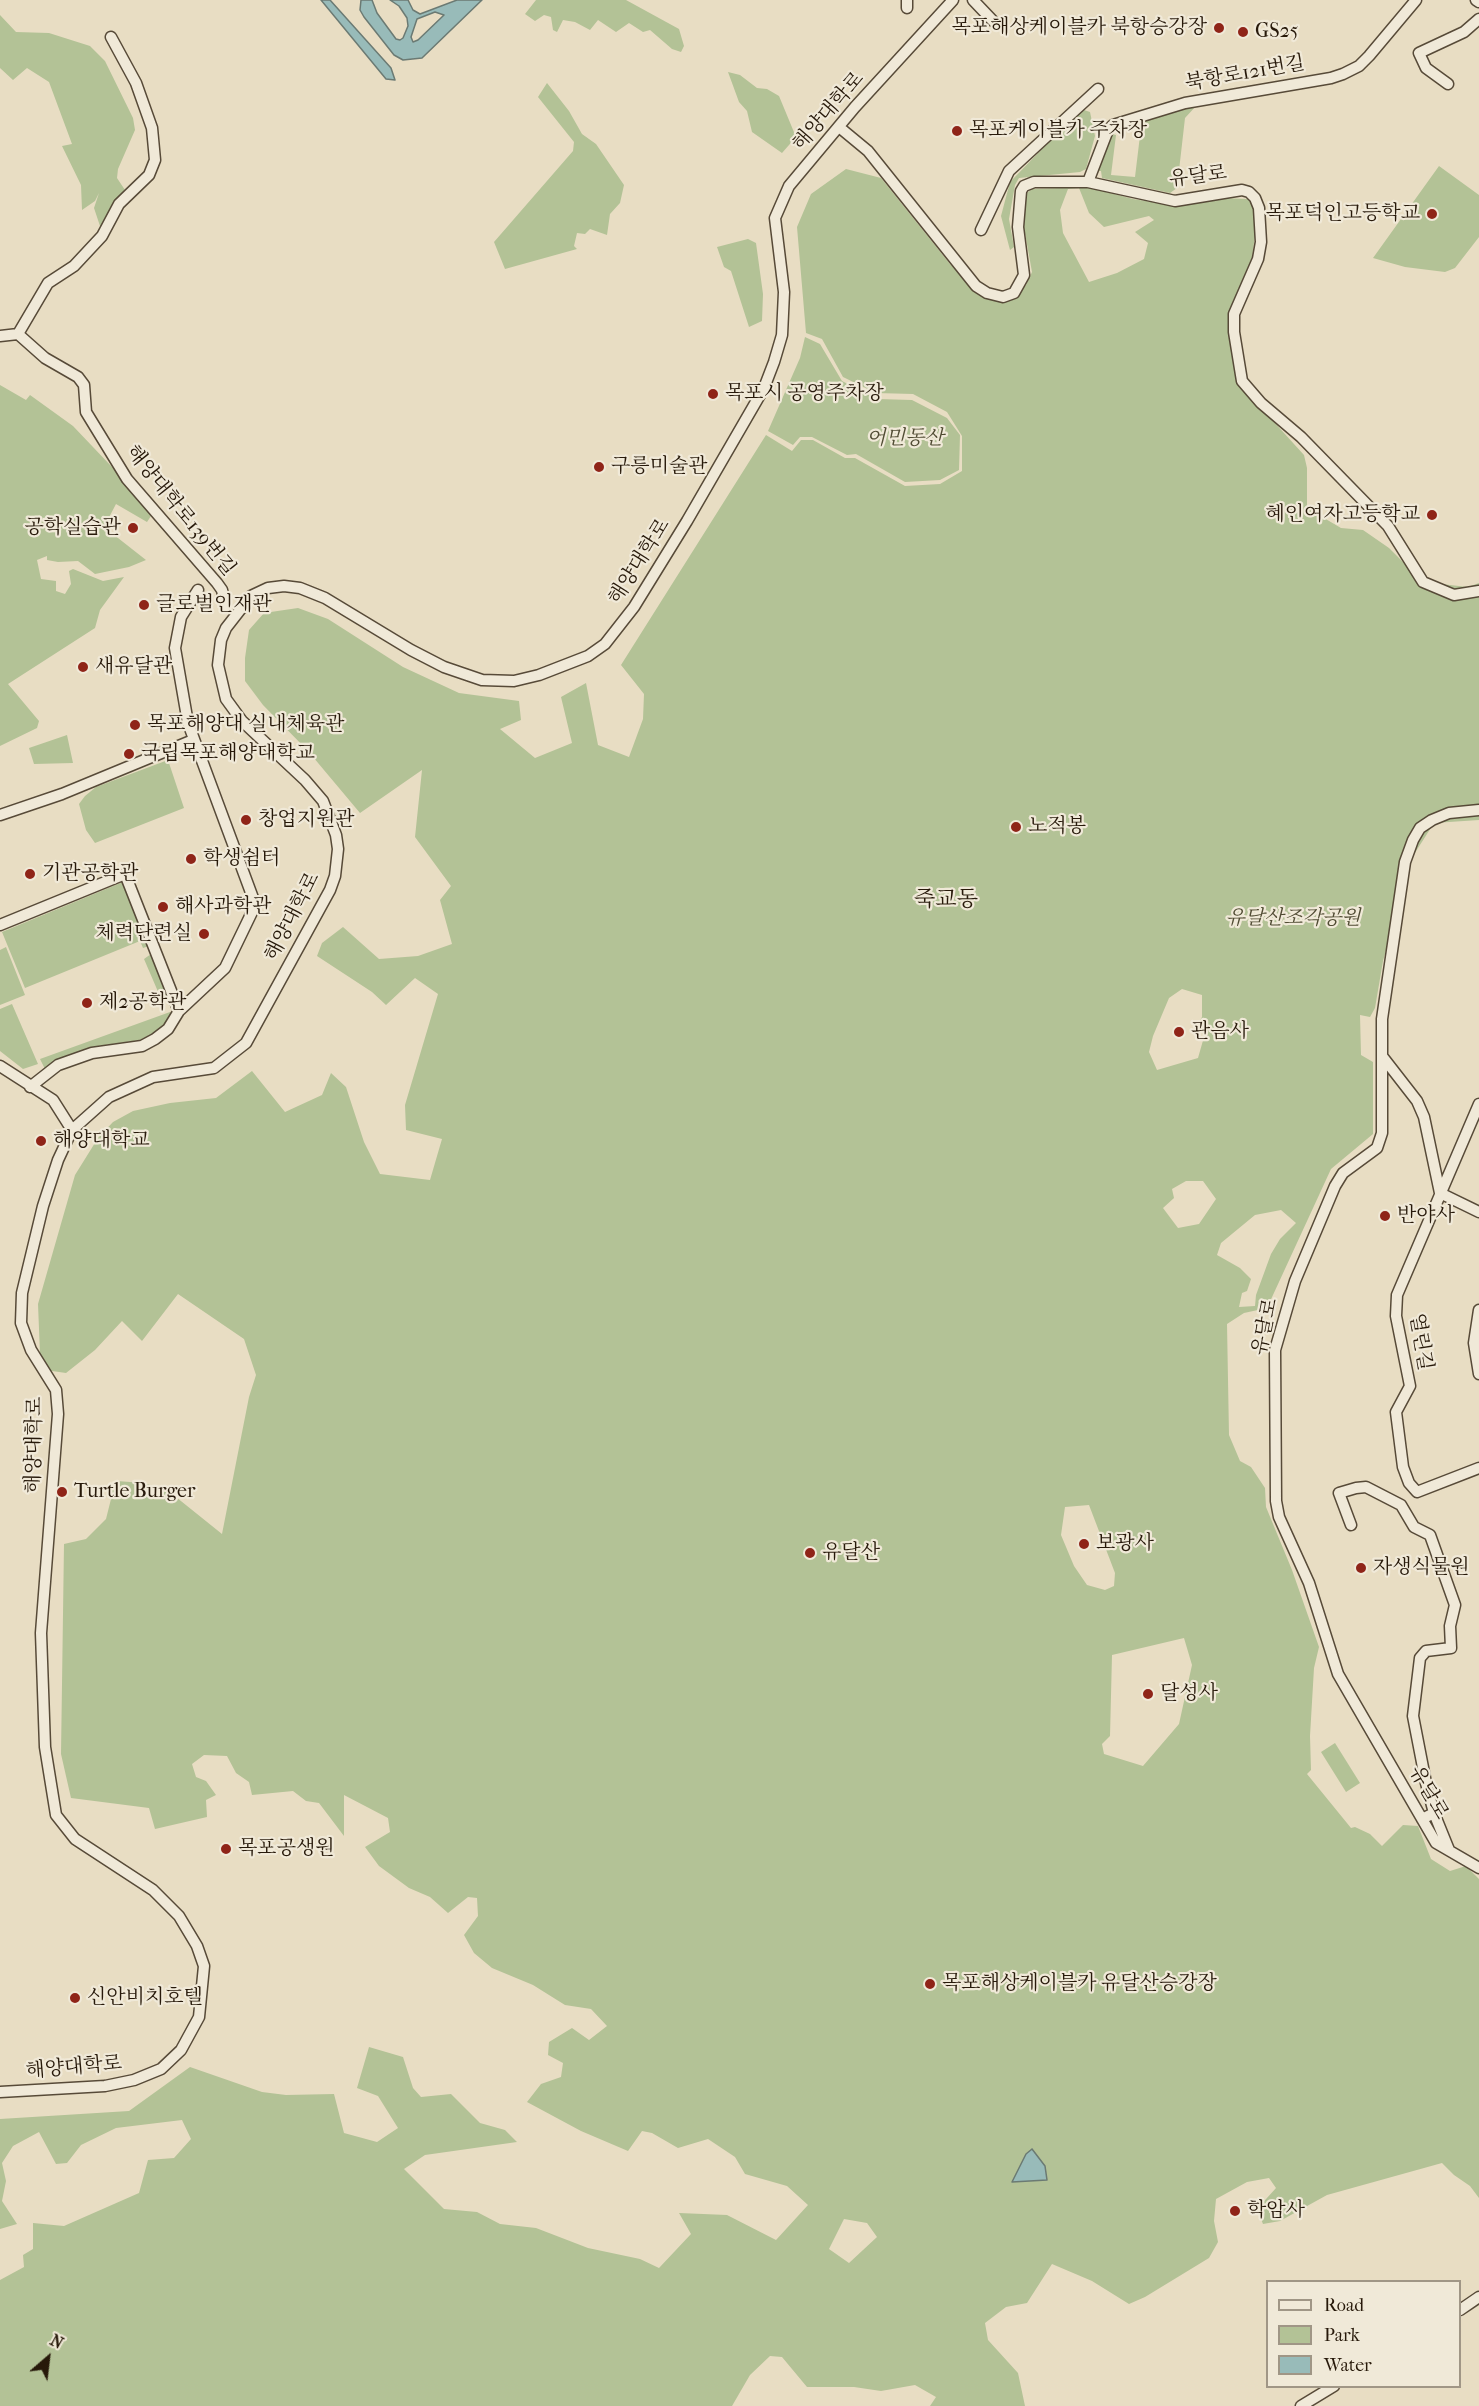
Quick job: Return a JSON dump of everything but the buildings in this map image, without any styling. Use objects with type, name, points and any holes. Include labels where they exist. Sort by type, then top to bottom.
[{"type":"street","name":"해양대학로","points":[[0,2092],[105,2086],[134,2080],[161,2069],[181,2050],[199,2017],[204,1966],[197,1946],[179,1916],[153,1890],[75,1839],[56,1815],[45,1747],[42,1633],[58,1414],[56,1390],[32,1350],[21,1323],[22,1293],[44,1206],[58,1160],[72,1130],[109,1097],[153,1077],[214,1068],[246,1042],[330,890],[335,876],[338,849],[336,835],[323,801],[305,780],[242,721],[226,699],[218,654],[226,628],[236,612],[251,596],[268,588],[300,588],[325,598],[435,663],[482,680],[514,681],[539,675],[588,656],[605,644],[629,613],[669,549],[764,388],[782,335],[784,292],[775,218],[789,186],[953,0]]},
{"type":"street","points":[[973,0],[993,21]]},
{"type":"street","name":"북항로121번길","points":[[1088,182],[1108,130],[1113,125],[1185,103],[1343,74],[1359,66],[1369,56],[1416,0]]},
{"type":"street","points":[[1448,84],[1426,68],[1419,53],[1464,32],[1479,19]]},
{"type":"street","points":[[0,336],[18,334],[48,283],[74,266],[102,236],[119,204],[136,191],[149,176],[154,160],[152,128],[136,83],[111,37]]},
{"type":"street","points":[[981,230],[1009,171],[1098,89]]},
{"type":"street","name":"유달로","points":[[839,127],[868,151],[976,286],[987,293],[1003,297],[1014,293],[1024,275],[1018,227],[1019,200],[1024,186],[1034,182],[1088,182],[1174,201],[1242,190],[1255,198],[1262,222],[1258,259],[1234,314],[1234,332],[1242,381],[1261,404],[1301,437],[1388,526],[1423,582],[1454,595],[1479,591]]},
{"type":"street","name":"해양대학로139번길","points":[[18,334],[45,358],[78,377],[84,385],[86,412],[127,479],[217,583],[222,590],[225,605]]},
{"type":"street","points":[[30,1087],[58,1065],[92,1053],[142,1046],[166,1030],[180,1011],[228,965],[254,908],[254,898],[193,740],[176,648],[181,617],[198,590]]},
{"type":"street","points":[[0,815],[62,794],[193,740]]},
{"type":"street","name":"유달로","points":[[1479,810],[1449,813],[1432,820],[1420,828],[1413,840],[1405,862],[1382,1019],[1382,1133],[1377,1148],[1343,1173],[1335,1186],[1295,1281],[1275,1350],[1276,1501],[1279,1517],[1309,1583],[1338,1674],[1436,1843],[1479,1868]]},
{"type":"street","points":[[0,925],[125,874],[180,1011]]},
{"type":"street","points":[[1382,1056],[1417,1101],[1424,1117],[1440,1193],[1479,1212]]},
{"type":"street","points":[[0,1066],[53,1100],[72,1130]]},
{"type":"street","name":"열린길","points":[[1479,1104],[1397,1296],[1396,1316],[1410,1386],[1396,1412],[1402,1457],[1409,1483],[1417,1492],[1479,1468]]},
{"type":"street","points":[[1479,1310],[1474,1343],[1479,1374]]},
{"type":"street","points":[[1351,1525],[1339,1494],[1366,1487],[1401,1505],[1414,1527],[1430,1535],[1455,1605],[1450,1626],[1451,1648],[1422,1654],[1413,1703],[1416,1739],[1434,1813],[1449,1851]]},
{"type":"street","points":[[1422,1819],[1434,1813]]},
{"type":"street","points":[[1461,2309],[1479,2297]]},
{"type":"street","points":[[1301,2406],[1331,2388]]},
{"type":"green space","points":[[536,0],[626,0],[679,29],[684,46],[681,52],[672,49],[650,30],[643,32],[629,23],[616,32],[598,20],[590,30],[575,22],[563,20],[557,32],[553,30],[551,17],[544,15],[535,21],[525,14]]},
{"type":"green space","points":[[0,15],[16,32],[49,33],[90,46],[105,61],[133,118],[135,130],[118,169],[117,178],[125,190],[102,232],[94,208],[99,193],[95,201],[82,210],[81,185],[62,146],[72,144],[49,82],[27,68],[13,80],[0,68]]},
{"type":"green space","points":[[728,72],[740,75],[757,88],[767,89],[779,96],[796,137],[782,153],[752,132],[747,111],[739,102]]},
{"type":"green space","points":[[547,83],[569,111],[582,134],[596,144],[624,185],[620,203],[610,214],[607,235],[590,229],[585,234],[577,233],[574,246],[577,249],[505,269],[494,242],[573,151],[574,142],[538,97]]},
{"type":"green space","points":[[1196,106],[1185,118],[1177,188],[1170,193],[1102,178],[1101,171],[1097,171],[1111,134],[1116,135],[1111,175],[1135,177],[1142,119]]},
{"type":"green space","points":[[1081,109],[1090,112],[1095,136],[1086,169],[1080,172],[1019,178],[1015,185],[1009,219],[1014,247],[1010,250],[1001,216],[1010,182]]},
{"type":"green space","points":[[1439,166],[1479,195],[1479,237],[1455,268],[1445,272],[1405,267],[1373,258]]},
{"type":"green space","name":"유달산조각공원","points":[[846,169],[881,178],[950,264],[984,297],[1005,302],[1026,285],[1032,272],[1023,222],[1026,194],[1032,189],[1088,187],[1133,199],[1171,205],[1222,198],[1248,199],[1253,206],[1256,228],[1252,258],[1229,311],[1235,372],[1243,388],[1304,455],[1307,468],[1307,508],[1341,528],[1363,530],[1389,548],[1423,582],[1468,587],[1479,583],[1479,820],[1434,823],[1411,859],[1383,961],[1375,1008],[1370,1017],[1360,1015],[1361,1055],[1373,1062],[1373,1134],[1331,1169],[1267,1308],[1244,1313],[1227,1324],[1229,1435],[1240,1461],[1251,1467],[1265,1488],[1266,1507],[1292,1570],[1319,1647],[1314,1668],[1310,1736],[1311,1770],[1307,1774],[1351,1828],[1355,1827],[1370,1834],[1382,1846],[1403,1825],[1418,1826],[1431,1859],[1450,1871],[1466,1866],[1479,1879],[1479,2198],[1470,2186],[1442,2163],[1327,2195],[1280,2221],[1263,2224],[1257,2209],[1276,2188],[1269,2178],[1247,2182],[1216,2199],[1214,2221],[1218,2242],[1209,2258],[1145,2297],[1129,2304],[1092,2281],[1052,2264],[1027,2303],[1006,2307],[985,2323],[988,2340],[1018,2373],[1025,2406],[930,2406],[936,2397],[915,2385],[881,2391],[854,2387],[807,2387],[782,2357],[770,2356],[750,2375],[732,2406],[0,2406],[0,2280],[24,2267],[23,2255],[33,2249],[33,2223],[64,2226],[139,2193],[148,2160],[174,2158],[191,2139],[182,2120],[116,2128],[81,2145],[67,2163],[56,2164],[39,2132],[13,2146],[2,2163],[6,2181],[2,2201],[17,2224],[0,2229],[0,2119],[129,2111],[190,2067],[262,2092],[286,2095],[334,2094],[344,2133],[377,2142],[398,2128],[378,2096],[357,2088],[369,2047],[403,2057],[413,2088],[421,2097],[451,2094],[480,2123],[505,2130],[517,2142],[425,2155],[404,2169],[444,2209],[477,2212],[500,2224],[536,2228],[588,2248],[640,2259],[659,2268],[691,2234],[679,2213],[727,2215],[776,2240],[808,2205],[787,2186],[745,2174],[735,2157],[708,2139],[678,2148],[652,2133],[642,2131],[628,2151],[581,2131],[527,2102],[541,2084],[561,2077],[563,2063],[548,2055],[549,2042],[572,2028],[589,2040],[607,2026],[591,2009],[565,2005],[533,1985],[492,1968],[474,1953],[464,1935],[478,1916],[477,1898],[468,1897],[448,1913],[430,1897],[409,1888],[379,1866],[365,1847],[390,1832],[388,1818],[344,1795],[344,1836],[319,1803],[306,1801],[293,1791],[252,1795],[249,1782],[236,1773],[227,1756],[204,1755],[192,1764],[196,1777],[206,1781],[216,1795],[206,1800],[207,1817],[155,1829],[149,1808],[71,1798],[61,1754],[64,1544],[86,1539],[106,1519],[111,1499],[106,1490],[117,1481],[143,1483],[166,1489],[222,1534],[249,1397],[256,1375],[244,1339],[178,1294],[142,1341],[122,1321],[95,1350],[66,1373],[45,1370],[40,1354],[38,1304],[75,1175],[98,1138],[113,1122],[133,1111],[170,1103],[216,1098],[252,1071],[285,1112],[322,1095],[331,1073],[346,1087],[364,1142],[380,1174],[430,1180],[442,1139],[406,1130],[405,1105],[438,994],[415,978],[386,1005],[372,992],[317,956],[322,943],[343,927],[379,959],[418,956],[452,944],[440,900],[451,886],[415,837],[422,770],[360,813],[308,751],[263,705],[245,681],[249,630],[264,613],[298,608],[328,619],[403,667],[459,693],[519,701],[521,720],[500,729],[535,758],[572,743],[561,697],[586,683],[598,745],[629,757],[643,719],[644,694],[621,665],[766,435],[792,451],[801,440],[813,440],[845,458],[855,458],[905,486],[940,484],[962,471],[962,436],[947,412],[913,394],[876,393],[843,377],[822,339],[806,333],[797,227],[811,194]],"holes":[[[1079,188],[1089,213],[1104,227],[1149,216],[1154,220],[1135,232],[1148,243],[1144,259],[1117,273],[1089,282],[1063,233],[1060,210],[1068,189]],[[1182,989],[1202,995],[1202,1017],[1198,1024],[1204,1037],[1198,1058],[1157,1070],[1149,1052],[1153,1036],[1169,998]],[[1186,1181],[1203,1181],[1216,1199],[1199,1224],[1178,1228],[1163,1208],[1174,1198],[1172,1189]],[[1281,1210],[1296,1223],[1280,1239],[1271,1254],[1256,1295],[1255,1306],[1239,1307],[1242,1293],[1247,1291],[1251,1279],[1240,1268],[1217,1255],[1221,1243],[1255,1215]],[[1089,1505],[1115,1573],[1114,1586],[1105,1590],[1087,1585],[1074,1566],[1061,1535],[1065,1507]],[[1184,1638],[1192,1665],[1179,1724],[1143,1766],[1104,1754],[1102,1744],[1110,1736],[1112,1655]],[[844,2219],[867,2223],[877,2237],[849,2263],[829,2249]]]},
{"type":"green space","points":[[748,239],[756,243],[763,294],[762,321],[749,327],[731,271],[724,267],[717,247]]},
{"type":"green space","name":"어민동산","points":[[805,337],[820,344],[842,381],[877,399],[912,400],[947,418],[960,435],[959,470],[940,480],[905,482],[856,454],[847,455],[812,437],[800,437],[793,445],[768,431],[800,358]]},
{"type":"green space","points":[[0,385],[26,400],[30,395],[73,426],[112,467],[151,516],[147,522],[116,504],[104,527],[146,560],[129,567],[95,574],[78,561],[58,562],[47,560],[47,556],[37,560],[41,579],[56,581],[56,591],[65,594],[71,584],[69,571],[73,569],[103,581],[124,577],[100,610],[95,628],[8,684],[39,721],[37,728],[0,746]]},
{"type":"green space","points":[[67,735],[73,763],[34,764],[29,748]]},
{"type":"green space","points":[[168,760],[184,808],[95,843],[86,830],[79,804],[85,796],[96,787]]},
{"type":"green space","points":[[123,882],[149,946],[143,948],[140,941],[25,988],[2,932]]},
{"type":"green space","points":[[6,947],[25,995],[0,1005],[0,950]]},
{"type":"green space","points":[[151,954],[171,998],[162,1001],[144,959]]},
{"type":"green space","points":[[12,1004],[38,1064],[23,1069],[0,1051],[0,1009]]},
{"type":"green space","points":[[172,1013],[171,1018],[157,1031],[140,1040],[98,1046],[75,1054],[45,1069],[40,1059]]},
{"type":"green space","points":[[1335,1743],[1360,1783],[1346,1792],[1321,1752]]},
{"type":"water","points":[[321,0],[330,0],[391,68],[395,80],[386,79]]},
{"type":"water","points":[[361,0],[372,0],[377,13],[396,39],[400,40],[408,26],[407,18],[399,6],[390,0],[408,0],[413,10],[420,14],[457,0],[482,0],[422,58],[403,60],[394,55],[360,10]],"holes":[[[435,12],[444,15],[418,40],[413,42],[411,37],[417,19]]]},
{"type":"water","points":[[1032,2149],[1045,2166],[1047,2180],[1012,2182],[1026,2154]]},
{"type":"place","name":"목포해상케이블카 북항승강장","points":[[1219,28]]},
{"type":"place","name":"GS25","points":[[1243,32]]},
{"type":"place","name":"목포케이블카 주차장","points":[[957,131]]},
{"type":"place","name":"목포덕인고등학교","points":[[1432,214]]},
{"type":"place","name":"목포시 공영주차장","points":[[713,394]]},
{"type":"place","name":"구릉미술관","points":[[599,467]]},
{"type":"place","name":"혜인여자고등학교","points":[[1432,515]]},
{"type":"place","name":"공학실습관","points":[[133,528]]},
{"type":"place","name":"글로벌인재관","points":[[144,605]]},
{"type":"place","name":"새유달관","points":[[83,667]]},
{"type":"place","name":"목포해양대 실내체육관","points":[[135,725]]},
{"type":"place","name":"국립목포해양대학교","points":[[129,754]]},
{"type":"place","name":"창업지원관","points":[[246,820]]},
{"type":"place","name":"노적봉","points":[[1016,827]]},
{"type":"place","name":"학생쉼터","points":[[191,859]]},
{"type":"place","name":"기관공학관","points":[[30,874]]},
{"type":"place","name":"해사과학관","points":[[163,907]]},
{"type":"place","name":"체력단련실","points":[[204,934]]},
{"type":"place","name":"제2공학관","points":[[87,1003]]},
{"type":"place","name":"관음사","points":[[1179,1032]]},
{"type":"place","name":"해양대학교","points":[[41,1141]]},
{"type":"place","name":"반야사","points":[[1385,1216]]},
{"type":"place","name":"Turtle Burger","points":[[62,1492]]},
{"type":"place","name":"보광사","points":[[1084,1544]]},
{"type":"place","name":"유달산","points":[[810,1553]]},
{"type":"place","name":"자생식물원","points":[[1361,1568]]},
{"type":"place","name":"달성사","points":[[1148,1694]]},
{"type":"place","name":"목포공생원","points":[[226,1849]]},
{"type":"place","name":"목포해상케이블카 유달산승강장","points":[[930,1984]]},
{"type":"place","name":"신안비치호텔","points":[[75,1998]]},
{"type":"place","name":"학암사","points":[[1235,2211]]},
{"type":"district","name":"죽교동","points":[[946,901]]}]
